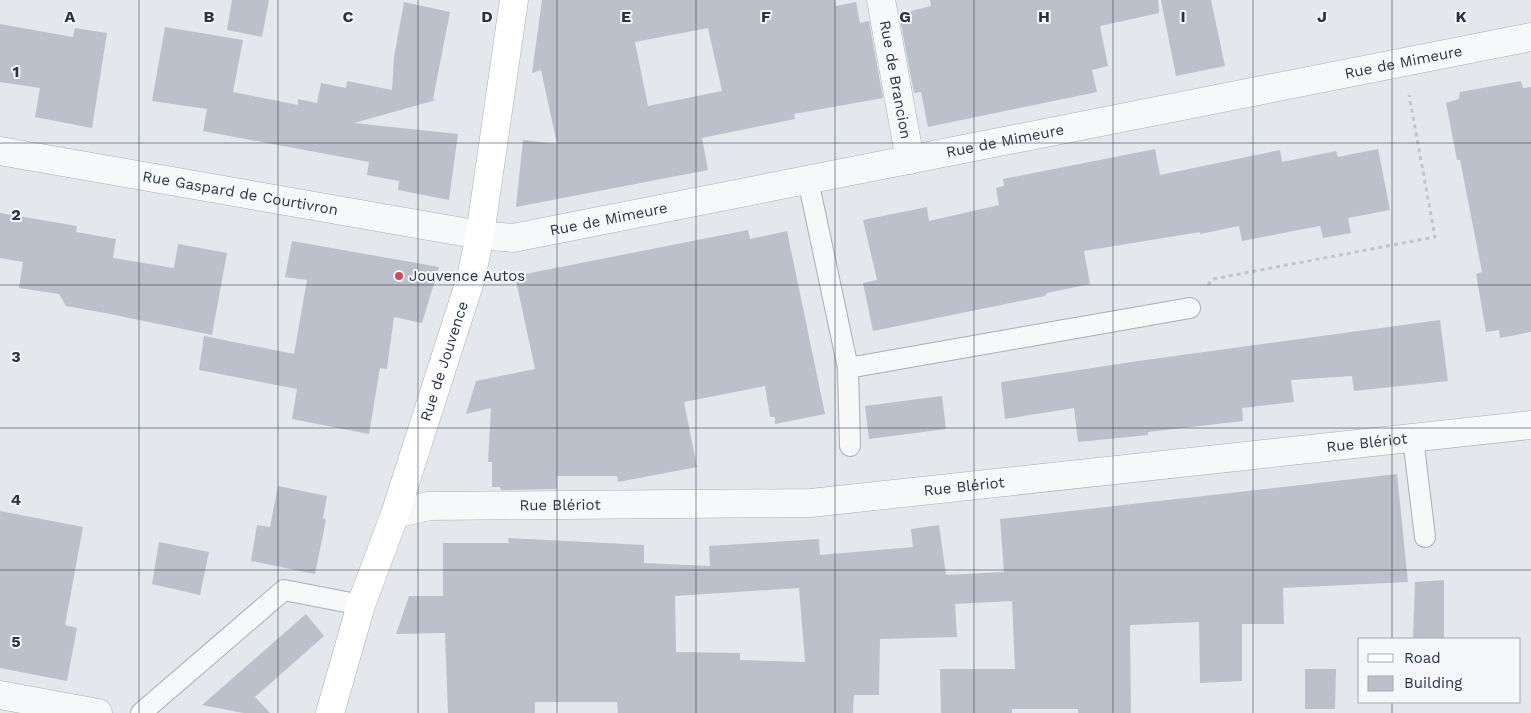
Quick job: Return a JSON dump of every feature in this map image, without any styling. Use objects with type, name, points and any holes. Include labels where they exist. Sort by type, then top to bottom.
[{"type":"street","name":"Rue de Jouvence","points":[[330,713],[361,605],[395,514],[471,278],[480,235],[514,0]]},
{"type":"street","name":"Rue de Brancion","points":[[881,0],[910,160]]},
{"type":"street","name":"Rue de Mimeure","points":[[480,235],[513,238],[1531,37]]},
{"type":"street","name":"Rue Gaspard de Courtivron","points":[[0,151],[480,235]]},
{"type":"street","name":"Rue Blériot","points":[[395,514],[429,506],[811,503],[1531,424]]},
{"type":"street","points":[[0,695],[98,713]]},
{"type":"lane","points":[[808,180],[848,368],[850,446]]},
{"type":"lane","points":[[848,368],[1190,308]]},
{"type":"lane","points":[[1413,438],[1425,537]]},
{"type":"lane","points":[[141,713],[284,590],[361,605]]},
{"type":"path","points":[[1190,308],[1213,279],[1435,237],[1404,62]]},
{"type":"building","points":[[232,0],[269,0],[262,37],[227,30]]},
{"type":"building","points":[[542,0],[835,0],[836,6],[856,2],[860,23],[869,21],[883,98],[794,114],[795,119],[702,138],[708,170],[516,207],[523,140],[557,144],[541,70],[532,73]],"holes":[[[708,28],[722,91],[648,106],[635,42]]]},
{"type":"building","points":[[930,0],[1158,0],[1159,13],[1100,26],[1108,66],[1092,70],[1097,92],[928,127],[921,92],[914,93],[899,14],[931,6]]},
{"type":"building","points":[[1161,0],[1211,0],[1225,66],[1176,76]]},
{"type":"building","points":[[404,2],[450,12],[433,99],[436,100],[354,123],[458,134],[449,200],[398,190],[399,181],[367,175],[369,162],[203,131],[207,109],[152,101],[165,27],[243,40],[233,92],[298,105],[298,99],[317,103],[321,83],[346,88],[347,81],[392,90],[394,57]]},
{"type":"building","points":[[0,24],[73,37],[75,28],[107,33],[92,128],[35,117],[40,88],[0,82]]},
{"type":"building","points":[[1521,81],[1523,88],[1531,87],[1531,332],[1500,338],[1499,330],[1486,332],[1476,274],[1482,272],[1460,160],[1457,160],[1446,103],[1459,99],[1460,92]]},
{"type":"building","points":[[1155,149],[1160,175],[1280,150],[1282,162],[1336,151],[1338,157],[1378,149],[1390,210],[1348,218],[1351,233],[1323,238],[1320,226],[1242,241],[1239,226],[1200,234],[1200,232],[1084,251],[1090,284],[1047,293],[1045,296],[873,331],[863,283],[877,280],[863,220],[927,207],[929,221],[999,205],[996,188],[1004,186],[1003,179]]},
{"type":"building","points":[[0,213],[77,226],[76,232],[116,239],[113,258],[174,268],[178,244],[227,253],[212,335],[66,306],[59,294],[19,288],[23,262],[0,258]]},
{"type":"building","points":[[748,230],[750,239],[787,231],[825,414],[775,424],[775,417],[770,417],[765,386],[684,402],[697,467],[618,482],[617,476],[557,476],[557,489],[501,490],[500,487],[492,487],[492,462],[488,462],[491,408],[466,414],[476,381],[535,369],[515,276]]},
{"type":"building","points":[[292,241],[439,267],[422,323],[394,317],[387,369],[380,368],[369,434],[292,419],[297,389],[199,370],[204,336],[294,354],[307,280],[285,277]]},
{"type":"building","points":[[1440,320],[1448,381],[1354,391],[1352,376],[1291,380],[1294,402],[1242,408],[1243,421],[1148,432],[1148,435],[1078,442],[1074,408],[1005,419],[1001,382],[1138,361]]},
{"type":"building","points":[[942,396],[946,429],[869,439],[865,406]]},
{"type":"building","points":[[1397,474],[1408,582],[1283,588],[1284,624],[1242,624],[1242,681],[1200,683],[1199,622],[1130,625],[1131,713],[1078,713],[1078,709],[1012,709],[1012,713],[941,713],[940,669],[1015,669],[1012,601],[955,604],[957,637],[880,639],[879,695],[854,695],[853,713],[618,713],[617,702],[535,702],[535,713],[448,713],[445,633],[396,634],[409,596],[443,596],[443,543],[509,543],[508,538],[644,545],[644,563],[710,566],[709,546],[819,539],[820,555],[913,547],[911,529],[939,525],[946,575],[1004,572],[1000,519]],"holes":[[[799,588],[805,662],[740,660],[740,653],[676,652],[675,596]]]},
{"type":"building","points":[[278,486],[327,496],[323,518],[326,520],[315,574],[251,561],[257,525],[270,527]]},
{"type":"building","points":[[0,511],[83,527],[65,625],[77,628],[67,681],[0,668]]},
{"type":"building","points":[[159,542],[209,552],[200,595],[152,584]]},
{"type":"building","points":[[1444,580],[1444,638],[1413,638],[1415,582]]},
{"type":"building","points":[[306,614],[324,636],[255,697],[270,713],[243,713],[202,705]]},
{"type":"building","points":[[1305,669],[1336,669],[1335,709],[1305,709]]},
{"type":"place","name":"Jouvence Autos","points":[[399,276]]}]
